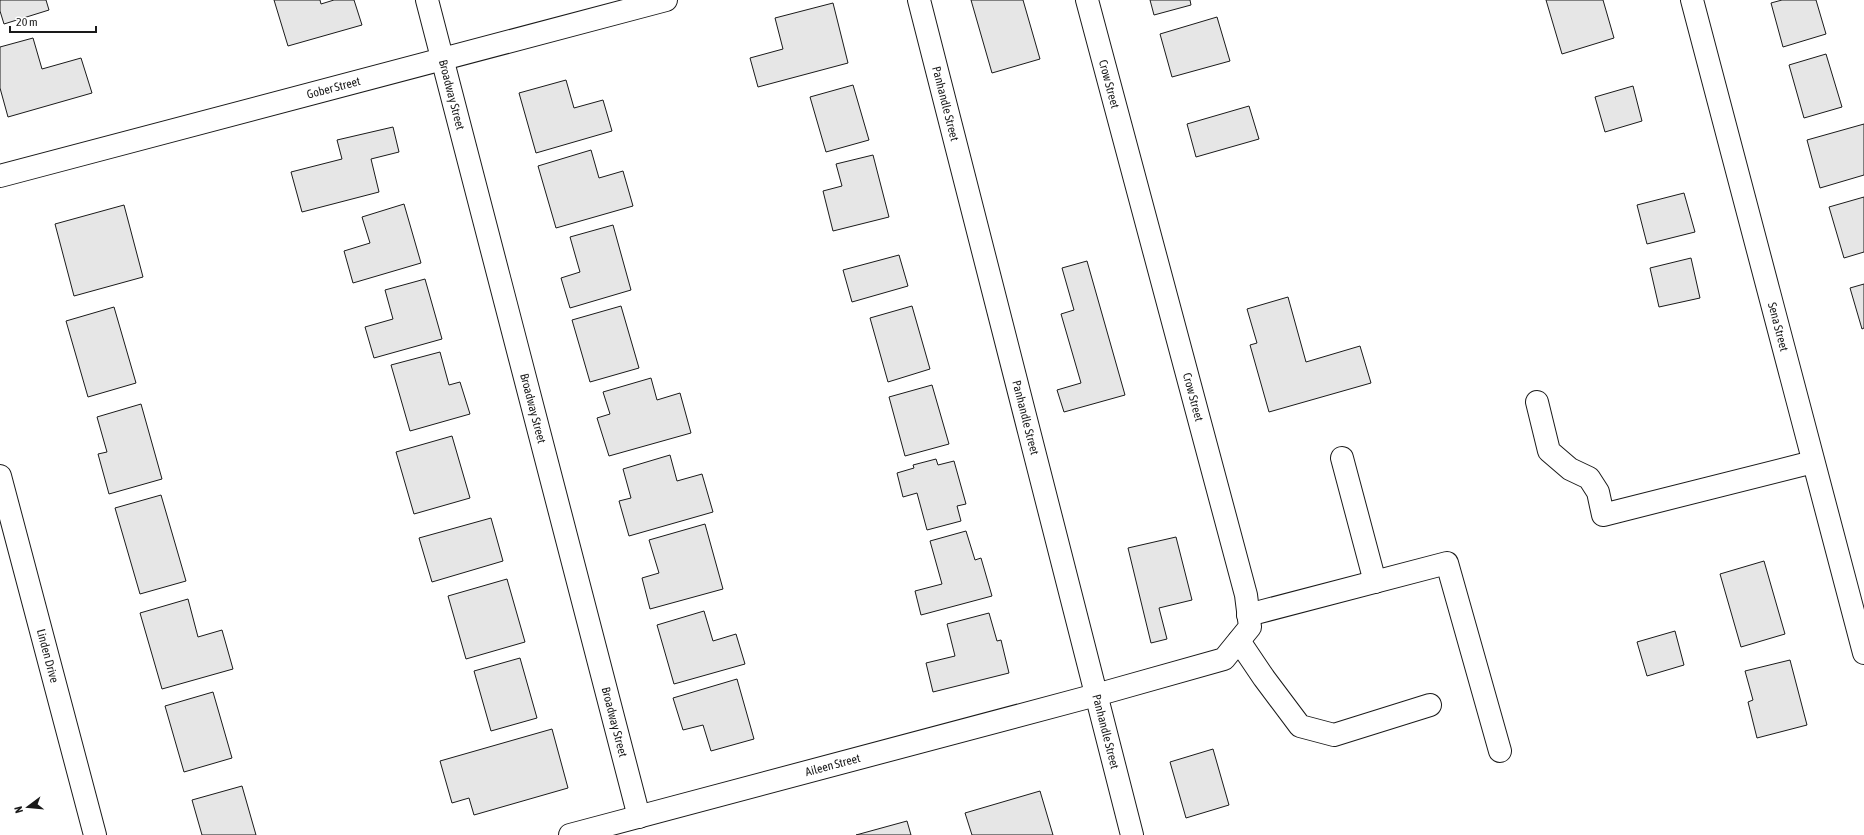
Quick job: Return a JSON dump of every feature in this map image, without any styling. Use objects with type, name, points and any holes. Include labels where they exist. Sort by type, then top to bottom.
[{"type":"street","name":"Broadway Street","points":[[427,0],[639,817]]},
{"type":"street","name":"Gober Street","points":[[0,176],[666,0]]},
{"type":"street","name":"Panhandle Street","points":[[919,0],[1132,835]]},
{"type":"street","name":"Crow Street","points":[[1087,0],[1246,595],[1250,627],[1224,659],[1096,695]]},
{"type":"street","name":"Sena Street","points":[[1692,0],[1864,653]]},
{"type":"street","points":[[1537,402],[1549,451],[1570,469],[1589,478],[1598,492],[1603,515],[1814,462]]},
{"type":"street","points":[[1342,458],[1375,582]]},
{"type":"street","name":"Linden Drive","points":[[0,476],[95,835]]},
{"type":"street","points":[[1248,615],[1447,563],[1500,751]]},
{"type":"street","points":[[1239,641],[1264,678],[1300,726],[1334,735],[1430,706]]},
{"type":"street","name":"Aileen Street","points":[[570,835],[1096,695]]},
{"type":"building","points":[[0,0],[46,0],[49,10],[4,24],[0,11]]},
{"type":"building","points":[[274,0],[320,0],[321,4],[334,0],[354,0],[362,25],[288,46]]},
{"type":"building","points":[[971,0],[1023,0],[1040,59],[992,73]]},
{"type":"building","points":[[1150,0],[1190,0],[1191,5],[1154,15]]},
{"type":"building","points":[[1546,0],[1603,0],[1614,38],[1562,54]]},
{"type":"building","points":[[1782,0],[1816,0],[1826,34],[1783,47],[1771,3]]},
{"type":"building","points":[[833,3],[848,63],[758,87],[750,58],[783,49],[775,18]]},
{"type":"building","points":[[1217,17],[1230,61],[1172,77],[1160,34]]},
{"type":"building","points":[[33,38],[42,69],[81,58],[92,93],[8,117],[0,88],[0,47]]},
{"type":"building","points":[[1826,54],[1842,107],[1804,118],[1789,65]]},
{"type":"building","points":[[566,80],[574,108],[603,100],[612,131],[536,153],[519,93]]},
{"type":"building","points":[[853,85],[869,140],[826,152],[810,97]]},
{"type":"building","points":[[1633,86],[1642,121],[1605,132],[1595,97]]},
{"type":"building","points":[[1249,106],[1259,139],[1196,157],[1187,124]]},
{"type":"building","points":[[1864,124],[1864,175],[1820,188],[1807,140]]},
{"type":"building","points":[[393,127],[399,152],[371,159],[379,192],[302,212],[291,172],[342,159],[337,140]]},
{"type":"building","points":[[591,150],[599,178],[623,171],[633,206],[556,228],[538,166]]},
{"type":"building","points":[[873,155],[889,217],[833,231],[823,191],[842,186],[836,164]]},
{"type":"building","points":[[1684,193],[1695,232],[1647,244],[1637,205]]},
{"type":"building","points":[[1864,197],[1864,252],[1844,258],[1829,207]]},
{"type":"building","points":[[404,204],[421,263],[353,283],[344,251],[370,243],[362,217]]},
{"type":"building","points":[[124,205],[143,277],[74,296],[55,224]]},
{"type":"building","points":[[613,225],[631,290],[570,308],[561,278],[580,272],[570,237]]},
{"type":"building","points":[[899,255],[908,286],[852,302],[843,270]]},
{"type":"building","points":[[1691,258],[1700,298],[1659,307],[1650,268]]},
{"type":"building","points":[[1087,261],[1125,395],[1064,412],[1057,390],[1081,383],[1061,314],[1074,310],[1062,268]]},
{"type":"building","points":[[425,279],[442,339],[374,358],[365,327],[393,319],[385,290]]},
{"type":"building","points":[[1864,284],[1864,328],[1862,329],[1850,288]]},
{"type":"building","points":[[1288,297],[1306,362],[1360,346],[1371,383],[1269,412],[1250,345],[1257,343],[1247,309]]},
{"type":"building","points":[[621,306],[639,368],[590,382],[572,320]]},
{"type":"building","points":[[912,306],[930,369],[888,382],[870,318]]},
{"type":"building","points":[[114,307],[136,383],[88,397],[66,321]]},
{"type":"building","points":[[440,352],[449,385],[460,382],[470,414],[410,431],[391,365]]},
{"type":"building","points":[[651,378],[657,400],[680,393],[691,433],[609,456],[597,418],[610,414],[603,392]]},
{"type":"building","points":[[932,385],[949,444],[905,456],[889,397]]},
{"type":"building","points":[[141,404],[162,479],[109,494],[98,454],[107,452],[97,417]]},
{"type":"building","points":[[452,436],[470,498],[414,514],[396,452]]},
{"type":"building","points":[[670,455],[677,481],[702,474],[713,512],[629,536],[619,501],[631,498],[623,469]]},
{"type":"building","points":[[936,459],[938,465],[954,461],[966,504],[957,506],[961,521],[927,530],[917,493],[903,497],[897,473],[914,468],[913,465]]},
{"type":"building","points":[[161,495],[186,581],[140,594],[115,508]]},
{"type":"building","points":[[491,518],[503,561],[432,582],[419,538]]},
{"type":"building","points":[[705,524],[723,589],[650,609],[642,578],[659,573],[649,540]]},
{"type":"building","points":[[966,531],[975,560],[981,558],[992,596],[921,615],[915,591],[942,584],[930,541]]},
{"type":"building","points":[[1176,537],[1192,600],[1159,608],[1167,639],[1151,643],[1128,548]]},
{"type":"building","points":[[1764,561],[1785,634],[1741,647],[1720,574]]},
{"type":"building","points":[[507,579],[525,642],[466,659],[448,596]]},
{"type":"building","points":[[188,599],[198,637],[222,630],[233,669],[162,689],[140,613]]},
{"type":"building","points":[[704,611],[713,641],[736,634],[745,664],[674,684],[657,625]]},
{"type":"building","points":[[989,613],[997,641],[1001,640],[1009,673],[933,692],[926,663],[955,656],[947,624]]},
{"type":"building","points":[[1675,631],[1684,665],[1647,676],[1637,642]]},
{"type":"building","points":[[520,658],[537,718],[491,731],[474,671]]},
{"type":"building","points":[[1790,660],[1807,725],[1757,738],[1748,702],[1753,700],[1745,671]]},
{"type":"building","points":[[737,679],[754,739],[711,751],[703,725],[683,730],[673,698]]},
{"type":"building","points":[[213,692],[232,758],[184,772],[165,706]]},
{"type":"building","points":[[552,729],[568,788],[474,815],[469,798],[452,803],[440,761]]},
{"type":"building","points":[[1213,749],[1229,805],[1186,818],[1170,762]]},
{"type":"building","points":[[242,786],[256,835],[202,835],[192,800]]},
{"type":"building","points":[[1040,791],[1053,835],[972,835],[965,813]]},
{"type":"building","points":[[907,821],[911,835],[856,835]]}]
